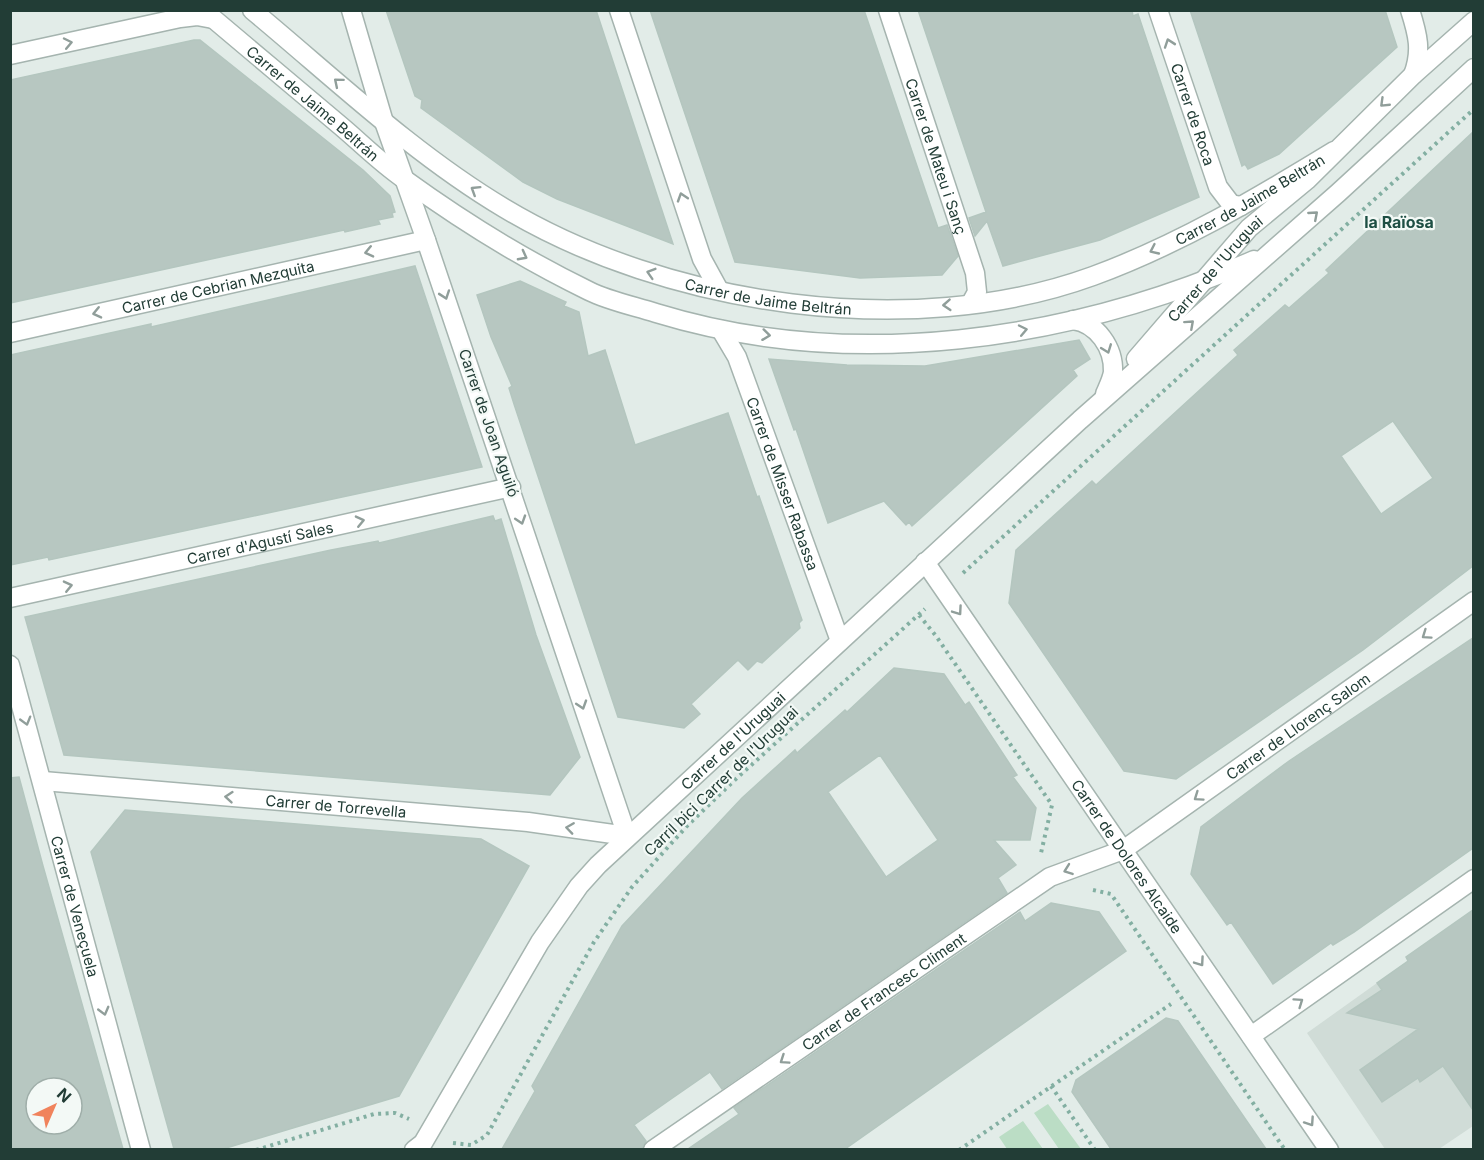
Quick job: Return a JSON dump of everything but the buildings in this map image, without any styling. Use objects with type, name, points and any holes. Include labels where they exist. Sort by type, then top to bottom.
[{"type":"street","name":"Carrer de Jaime Beltrán","points":[[252,10],[268,17],[424,154],[464,183],[542,229],[621,264],[675,280],[800,305],[884,309],[971,303],[1028,294],[1091,277],[1154,251],[1241,206],[1334,151]]},
{"type":"street","name":"Carrer de Joan Aguiló","points":[[351,10],[382,119],[511,488],[627,836]]},
{"type":"street","points":[[619,10],[702,259],[719,290]]},
{"type":"street","name":"Carrer de Mateu i Sanç","points":[[888,10],[975,273],[976,292],[971,303]]},
{"type":"street","name":"Carrer de Roca","points":[[1158,10],[1218,187],[1231,204],[1241,206]]},
{"type":"street","points":[[1410,10],[1420,44],[1420,58],[1412,76]]},
{"type":"street","name":"Carrer de Jaime Beltrán","points":[[208,15],[403,179],[507,247],[592,293],[721,330],[813,341],[902,344],[995,336],[1138,305],[1203,282],[1269,253]]},
{"type":"street","points":[[10,55],[180,18],[208,15]]},
{"type":"street","name":"Carrer de l'Uruguai","points":[[1102,399],[1249,228],[1307,180],[1412,76],[1473,21]]},
{"type":"street","name":"Carrer de l'Uruguai","points":[[424,1143],[563,907],[579,886],[627,836],[1102,399],[1269,253],[1473,68]]},
{"type":"street","name":"Carrer de Cebrian Mezquita","points":[[10,333],[426,240]]},
{"type":"street","points":[[1073,320],[1092,325],[1103,338],[1113,362],[1113,374],[1102,399]]},
{"type":"street","name":"Carrer de Misser Rabassa","points":[[721,330],[737,357],[840,641]]},
{"type":"street","name":"Carrer d'Agustí Sales","points":[[10,598],[511,488]]},
{"type":"street","name":"Carrer de Dolores Alcaide","points":[[925,562],[1329,1149]]},
{"type":"street","name":"Carrer de Llorenç Salom","points":[[1123,850],[1473,601]]},
{"type":"street","name":"Carrer de Veneçuela","points":[[10,665],[141,1149]]},
{"type":"street","name":"Carrer de Torrevella","points":[[43,781],[528,822],[627,836]]},
{"type":"street","name":"Carrer de Francesc Climent","points":[[653,1149],[1050,877],[1123,850]]},
{"type":"street","points":[[1251,1036],[1473,879]]},
{"type":"path","points":[[954,581],[1473,109]]},
{"type":"path","name":"Carril bici Carrer de l'Uruguai","points":[[460,1146],[471,1146],[487,1135],[600,933],[632,887],[687,826],[739,776],[932,603]]},
{"type":"path","points":[[919,615],[936,636],[1052,805],[1039,861]]},
{"type":"path","points":[[1088,889],[1111,894],[1285,1149]]},
{"type":"path","points":[[959,1149],[1171,1004]]},
{"type":"path","points":[[1051,1086],[1095,1149]]},
{"type":"path","points":[[256,1149],[374,1114],[395,1113],[404,1116]]},
{"type":"shaded area","points":[[1405,963],[1440,1063],[1473,1110],[1473,1126],[1439,1149],[1385,1149],[1307,1033]]},
{"type":"green space","points":[[1048,1104],[1081,1149],[1059,1149],[1034,1113]]},
{"type":"green space","points":[[1023,1121],[1043,1149],[1007,1149],[999,1137]]},
{"type":"district","name":"la Raïosa","points":[[1399,222]]}]
